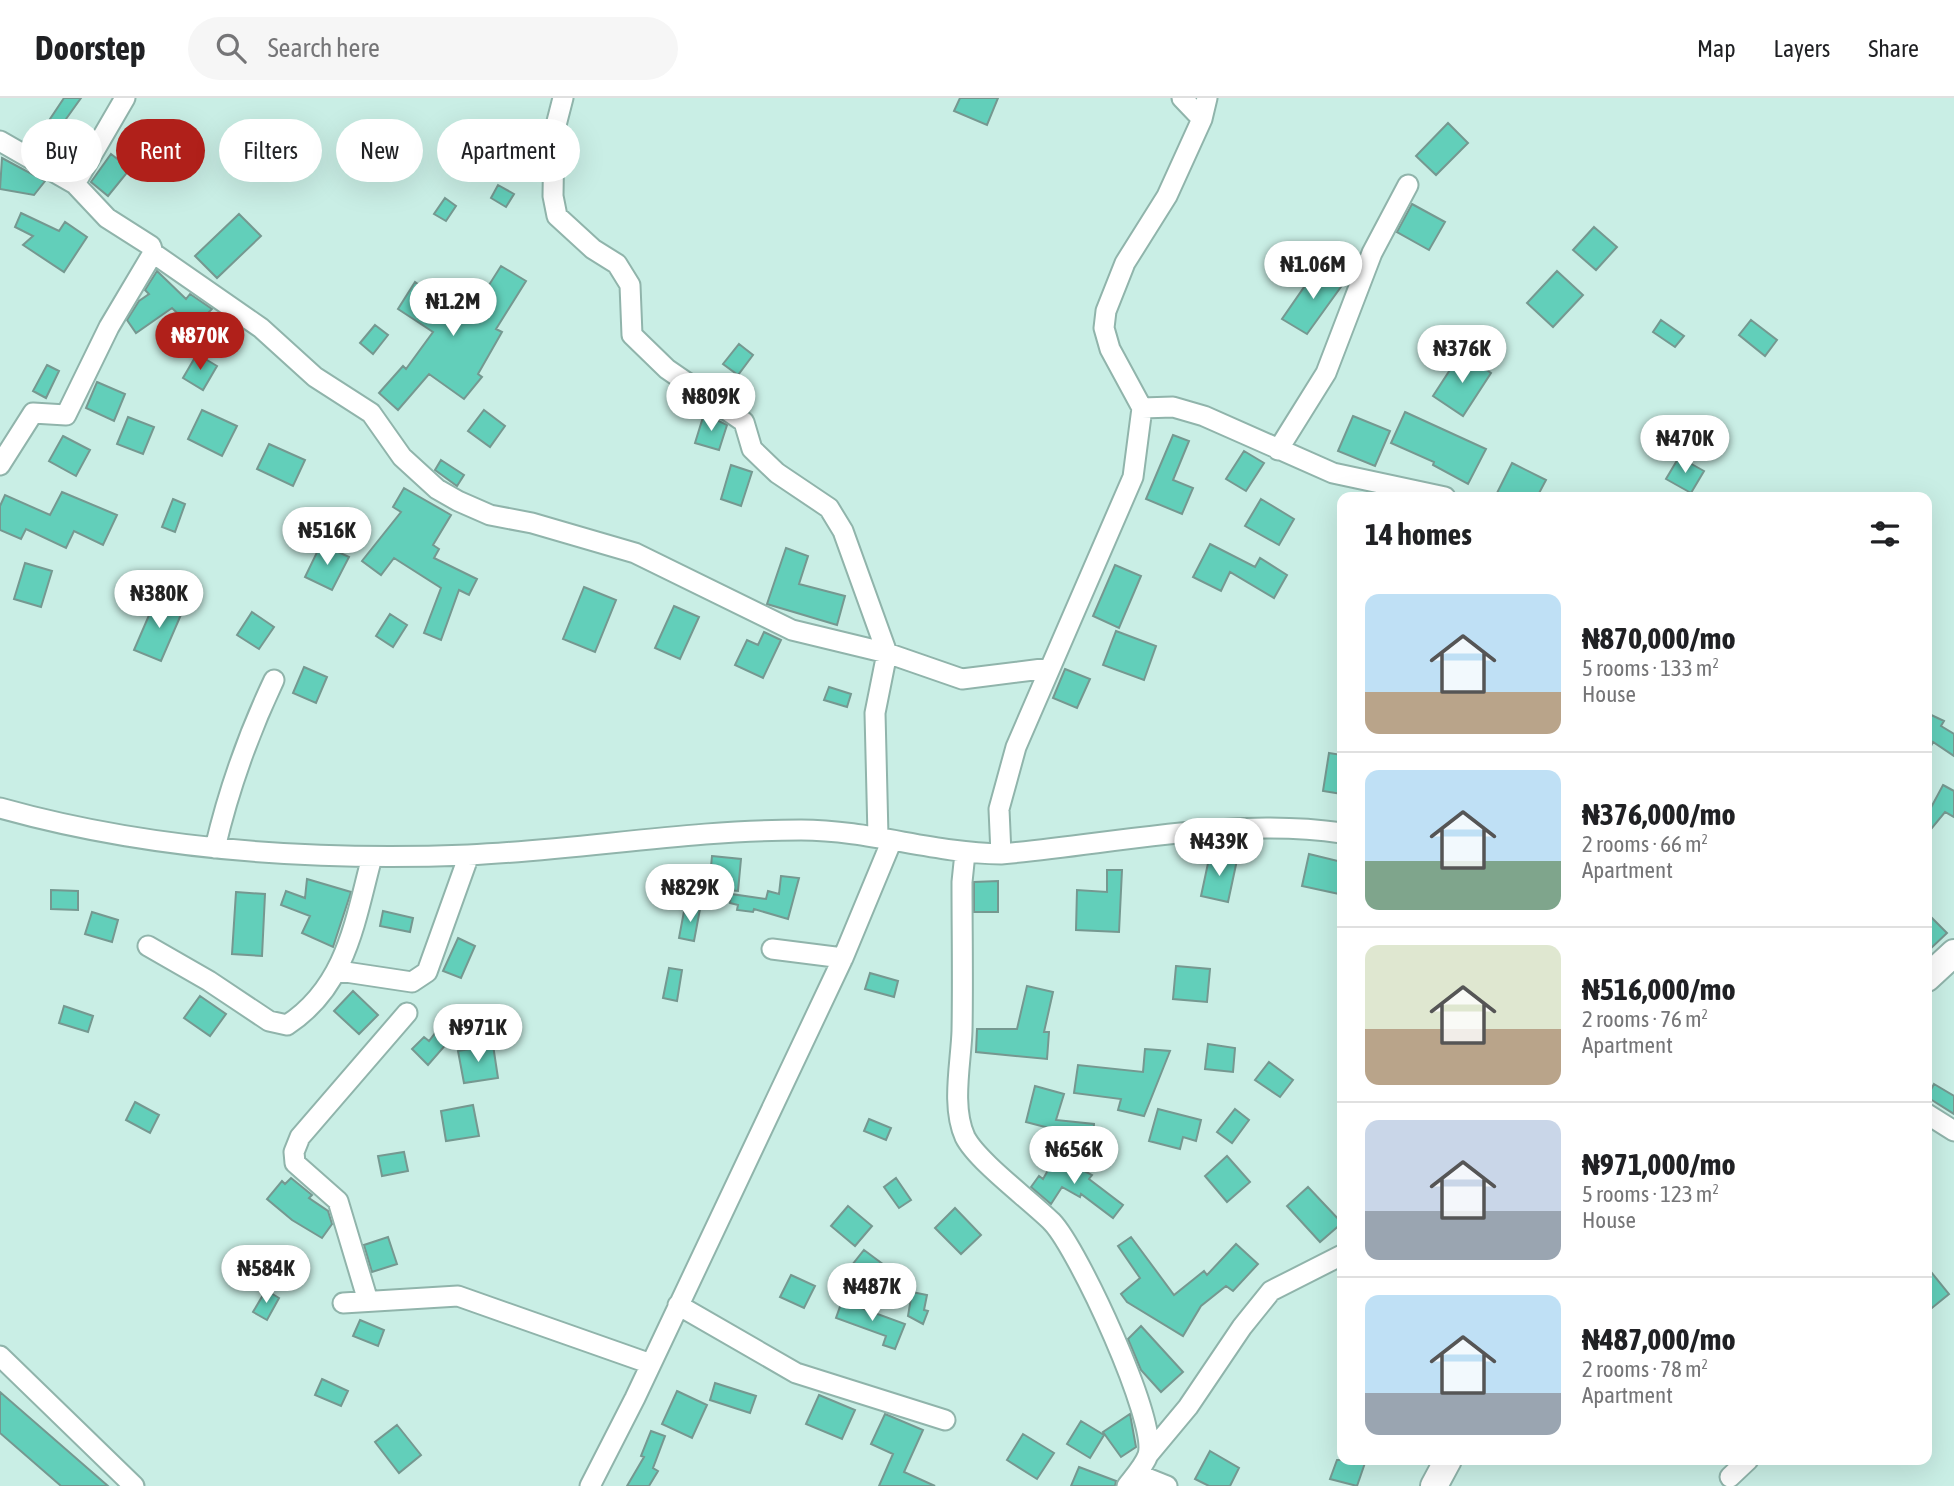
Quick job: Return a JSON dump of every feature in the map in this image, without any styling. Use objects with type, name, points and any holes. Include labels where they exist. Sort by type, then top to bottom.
[{"type":"street","points":[[75,184],[125,98]]},
{"type":"street","points":[[563,98],[554,134],[553,195],[557,216],[593,249],[617,264],[630,285],[632,335],[667,369],[744,422],[752,449],[777,473],[829,508],[843,531],[887,653],[875,713],[885,838],[842,958],[651,1364],[590,1486]]},
{"type":"street","points":[[1182,98],[1202,119]]},
{"type":"street","points":[[1190,98],[1202,119]]},
{"type":"street","points":[[1001,854],[999,809],[1016,747],[1133,477],[1142,408],[1110,349],[1104,328],[1106,311],[1125,263],[1167,196],[1202,119],[1207,98]]},
{"type":"street","points":[[0,141],[75,184],[107,218],[151,246],[153,253],[261,328],[315,377],[371,413],[402,457],[437,489],[458,501],[491,515],[532,523],[635,553],[792,630],[887,653],[962,679],[1050,668]]},
{"type":"street","points":[[1278,450],[1326,373],[1372,253],[1408,185]]},
{"type":"street","points":[[0,465],[33,413],[66,415],[109,327],[153,253]]},
{"type":"street","points":[[1142,408],[1173,407],[1203,416],[1334,473],[1421,492]]},
{"type":"street","points":[[215,848],[240,758],[274,680]]},
{"type":"street","points":[[0,808],[47,821],[215,848],[372,857],[469,855],[689,834],[803,830],[885,838],[965,853],[1001,854],[1242,826],[1304,827],[1337,832]]},
{"type":"street","points":[[965,853],[962,882],[959,1091],[965,1137],[1012,1187],[1053,1223],[1069,1244],[1142,1408],[1148,1455]]},
{"type":"street","points":[[339,971],[412,982],[422,978],[427,972],[469,855]]},
{"type":"street","points":[[148,946],[209,981],[269,1021],[288,1025],[306,1013],[339,971],[358,921],[372,857]]},
{"type":"street","points":[[772,949],[842,958]]},
{"type":"street","points":[[1932,973],[1954,953]]},
{"type":"street","points":[[368,1301],[338,1201],[295,1163],[294,1152],[300,1137],[407,1013]]},
{"type":"street","points":[[1932,1117],[1954,1131]]},
{"type":"street","points":[[1167,1486],[1132,1480],[1271,1291],[1337,1258]]},
{"type":"street","points":[[343,1303],[458,1296],[651,1364]]},
{"type":"street","points":[[678,1306],[796,1373],[945,1420]]},
{"type":"street","points":[[0,1356],[134,1486]]},
{"type":"street","points":[[1434,1486],[1445,1465]]},
{"type":"street","points":[[1730,1477],[1743,1465]]},
{"type":"building","points":[[64,98],[81,98],[66,119],[50,119]]},
{"type":"building","points":[[960,98],[998,98],[987,125],[954,111]]},
{"type":"building","points":[[1448,123],[1468,143],[1436,175],[1416,156]]},
{"type":"building","points":[[111,154],[116,158],[116,182],[119,182],[108,196],[91,182],[102,182],[102,167]]},
{"type":"building","points":[[2,158],[21,168],[21,182],[44,182],[34,195],[0,189]]},
{"type":"building","points":[[498,185],[514,194],[506,207],[491,198]]},
{"type":"building","points":[[445,198],[456,206],[446,221],[434,214]]},
{"type":"building","points":[[1412,204],[1445,222],[1429,250],[1397,232]]},
{"type":"building","points":[[21,213],[59,231],[65,222],[87,237],[64,272],[23,245],[33,236],[15,227]]},
{"type":"building","points":[[239,214],[261,236],[217,278],[195,256]]},
{"type":"building","points":[[1594,227],[1617,247],[1596,270],[1573,250]]},
{"type":"building","points":[[501,266],[526,281],[496,329],[502,332],[478,374],[482,377],[464,399],[429,374],[398,410],[379,393],[403,366],[406,369],[433,332],[398,309],[415,282],[439,300],[470,315]]},
{"type":"building","points":[[1318,267],[1343,284],[1307,334],[1282,319]]},
{"type":"building","points":[[157,271],[186,299],[190,294],[212,309],[193,328],[172,308],[136,333],[127,320],[139,301],[149,294],[145,290]]},
{"type":"building","points":[[1557,271],[1583,295],[1553,327],[1527,303]]},
{"type":"building","points":[[1661,320],[1684,336],[1675,347],[1653,332]]},
{"type":"building","points":[[1751,320],[1777,340],[1765,356],[1739,335]]},
{"type":"building","points":[[375,325],[388,335],[373,354],[360,343]]},
{"type":"building","points":[[739,344],[753,355],[738,375],[723,364]]},
{"type":"building","points":[[1461,353],[1491,373],[1463,416],[1433,396]]},
{"type":"building","points":[[197,354],[217,366],[203,390],[183,378]]},
{"type":"building","points":[[47,365],[59,371],[46,398],[33,391]]},
{"type":"building","points":[[97,382],[125,394],[114,421],[86,408]]},
{"type":"building","points":[[202,410],[237,426],[222,456],[188,439]]},
{"type":"building","points":[[484,410],[505,426],[490,447],[468,431]]},
{"type":"building","points":[[1405,412],[1486,449],[1468,484],[1433,465],[1434,462],[1391,443]]},
{"type":"building","points":[[704,414],[727,425],[719,450],[695,443]]},
{"type":"building","points":[[1353,416],[1390,431],[1375,466],[1338,451]]},
{"type":"building","points":[[128,417],[154,427],[143,454],[117,444]]},
{"type":"building","points":[[1173,435],[1189,441],[1173,480],[1193,488],[1182,514],[1146,499]]},
{"type":"building","points":[[63,436],[90,450],[76,476],[49,461]]},
{"type":"building","points":[[269,444],[305,460],[293,486],[257,469]]},
{"type":"building","points":[[1244,451],[1264,463],[1246,491],[1226,479]]},
{"type":"building","points":[[1679,457],[1704,471],[1692,492],[1666,479]]},
{"type":"building","points":[[441,460],[464,475],[457,486],[435,470]]},
{"type":"building","points":[[1512,463],[1546,480],[1540,492],[1498,492]]},
{"type":"building","points":[[731,465],[752,472],[741,506],[721,499]]},
{"type":"building","points":[[404,488],[451,515],[433,545],[439,549],[434,558],[477,579],[469,595],[459,590],[441,640],[424,633],[441,588],[394,558],[381,575],[362,561],[401,512],[393,507]]},
{"type":"building","points":[[62,492],[117,515],[103,545],[74,531],[66,548],[26,529],[21,539],[0,530],[0,506],[5,495],[50,515]]},
{"type":"building","points":[[173,499],[185,504],[175,532],[162,527]]},
{"type":"building","points":[[1261,499],[1294,519],[1279,545],[1245,526]]},
{"type":"building","points":[[321,544],[349,557],[332,590],[305,577]]},
{"type":"building","points":[[1210,544],[1255,567],[1260,558],[1287,575],[1274,598],[1230,572],[1221,591],[1193,577]]},
{"type":"building","points":[[786,548],[808,556],[799,584],[845,596],[837,625],[767,604]]},
{"type":"building","points":[[25,563],[52,571],[41,607],[14,599]]},
{"type":"building","points":[[1115,565],[1141,576],[1119,628],[1093,616]]},
{"type":"building","points":[[584,587],[616,600],[595,652],[563,639]]},
{"type":"building","points":[[156,599],[183,610],[161,661],[134,650]]},
{"type":"building","points":[[674,606],[699,617],[680,659],[655,648]]},
{"type":"building","points":[[252,612],[274,627],[259,649],[237,635]]},
{"type":"building","points":[[390,614],[407,625],[393,647],[376,636]]},
{"type":"building","points":[[1116,631],[1156,646],[1144,680],[1103,665]]},
{"type":"building","points":[[764,632],[781,640],[763,678],[735,665],[747,640],[758,645]]},
{"type":"building","points":[[304,667],[327,677],[316,703],[293,693]]},
{"type":"building","points":[[1065,669],[1090,679],[1077,708],[1053,698]]},
{"type":"building","points":[[829,687],[851,694],[847,707],[824,700]]},
{"type":"building","points":[[1932,715],[1944,721],[1941,726],[1954,734],[1954,756],[1933,742],[1932,744]]},
{"type":"building","points":[[1329,753],[1337,754],[1337,793],[1323,791]]},
{"type":"building","points":[[1943,785],[1954,791],[1954,817],[1945,812],[1932,828],[1932,806]]},
{"type":"building","points":[[1210,854],[1237,860],[1228,902],[1201,896]]},
{"type":"building","points":[[1309,854],[1337,861],[1337,894],[1302,886]]},
{"type":"building","points":[[712,856],[741,859],[738,891],[709,888]]},
{"type":"building","points":[[1107,870],[1122,870],[1119,932],[1076,930],[1077,890],[1107,892]]},
{"type":"building","points":[[781,876],[799,878],[788,919],[754,909],[753,912],[737,910],[738,905],[730,903],[731,894],[766,899],[768,891],[779,894]]},
{"type":"building","points":[[307,879],[351,892],[333,947],[302,933],[310,916],[281,905],[286,891],[305,898]]},
{"type":"building","points":[[998,881],[998,912],[974,912],[974,882]]},
{"type":"building","points":[[51,890],[78,891],[78,910],[51,909]]},
{"type":"building","points":[[236,892],[265,894],[262,956],[232,954]]},
{"type":"building","points":[[685,906],[700,909],[694,941],[679,938]]},
{"type":"building","points":[[383,911],[413,918],[410,932],[380,926]]},
{"type":"building","points":[[92,912],[118,920],[112,942],[85,934]]},
{"type":"building","points":[[1932,918],[1947,933],[1932,947]]},
{"type":"building","points":[[458,938],[475,946],[461,978],[443,971]]},
{"type":"building","points":[[1176,966],[1210,969],[1207,1002],[1173,999]]},
{"type":"building","points":[[669,968],[682,970],[677,1001],[663,998]]},
{"type":"building","points":[[870,973],[898,981],[894,997],[865,989]]},
{"type":"building","points":[[1027,986],[1053,992],[1044,1032],[1049,1032],[1047,1059],[976,1052],[977,1029],[1017,1029]]},
{"type":"building","points":[[353,991],[378,1015],[359,1034],[334,1011]]},
{"type":"building","points":[[200,996],[226,1014],[210,1036],[184,1018]]},
{"type":"building","points":[[64,1006],[93,1016],[88,1032],[59,1023]]},
{"type":"building","points":[[448,1016],[462,1026],[428,1065],[412,1049],[424,1037],[429,1041]]},
{"type":"building","points":[[1208,1044],[1235,1048],[1233,1072],[1205,1069]]},
{"type":"building","points":[[493,1045],[498,1078],[464,1083],[458,1051]]},
{"type":"building","points":[[1145,1049],[1170,1051],[1144,1116],[1118,1110],[1121,1099],[1074,1093],[1078,1065],[1143,1072]]},
{"type":"building","points":[[1269,1062],[1293,1080],[1280,1097],[1255,1080]]},
{"type":"building","points":[[1934,1084],[1954,1096],[1954,1114],[1932,1100]]},
{"type":"building","points":[[1035,1086],[1064,1094],[1056,1120],[1094,1124],[1093,1139],[1067,1136],[1068,1133],[1026,1122]]},
{"type":"building","points":[[135,1102],[159,1115],[150,1133],[126,1120]]},
{"type":"building","points":[[473,1105],[479,1136],[446,1141],[441,1111]]},
{"type":"building","points":[[1158,1109],[1201,1120],[1196,1141],[1183,1137],[1180,1149],[1149,1141]]},
{"type":"building","points":[[1235,1109],[1249,1120],[1232,1143],[1217,1132]]},
{"type":"building","points":[[869,1119],[891,1128],[886,1140],[864,1131]]},
{"type":"building","points":[[404,1152],[408,1171],[382,1176],[378,1156]]},
{"type":"building","points":[[1056,1156],[1092,1175],[1089,1179],[1123,1205],[1113,1218],[1081,1194],[1080,1197],[1062,1187],[1051,1204],[1031,1187],[1039,1176],[1043,1179]]},
{"type":"building","points":[[1227,1156],[1250,1182],[1227,1202],[1205,1176]]},
{"type":"building","points":[[291,1178],[312,1195],[309,1198],[328,1211],[332,1224],[322,1238],[292,1220],[267,1199],[282,1181],[285,1184]]},
{"type":"building","points":[[896,1178],[911,1200],[899,1208],[884,1187]]},
{"type":"building","points":[[1308,1187],[1337,1218],[1337,1227],[1320,1242],[1287,1206]]},
{"type":"building","points":[[848,1206],[872,1226],[855,1246],[831,1226]]},
{"type":"building","points":[[955,1208],[981,1235],[961,1254],[935,1228]]},
{"type":"building","points":[[388,1237],[397,1264],[372,1272],[364,1245]]},
{"type":"building","points":[[1131,1237],[1174,1295],[1204,1271],[1207,1275],[1236,1244],[1258,1264],[1233,1291],[1226,1286],[1201,1306],[1183,1336],[1127,1302],[1121,1294],[1140,1278],[1118,1246]]},
{"type":"building","points":[[864,1250],[888,1268],[874,1286],[868,1286],[848,1270]]},
{"type":"building","points":[[1932,1273],[1949,1294],[1932,1308]]},
{"type":"building","points":[[791,1275],[815,1286],[804,1308],[780,1297]]},
{"type":"building","points":[[266,1290],[279,1298],[267,1320],[253,1312]]},
{"type":"building","points":[[912,1292],[927,1295],[924,1310],[928,1311],[923,1324],[908,1316]]},
{"type":"building","points":[[842,1301],[905,1324],[895,1349],[883,1345],[886,1336],[836,1318]]},
{"type":"building","points":[[360,1320],[384,1330],[378,1346],[353,1336]]},
{"type":"building","points":[[1141,1326],[1183,1372],[1161,1392],[1141,1370],[1128,1339]]},
{"type":"building","points":[[322,1379],[348,1391],[341,1406],[315,1395]]},
{"type":"building","points":[[715,1383],[756,1396],[750,1413],[710,1400]]},
{"type":"building","points":[[677,1391],[707,1405],[692,1438],[662,1424]]},
{"type":"building","points":[[0,1392],[108,1486],[61,1486],[0,1433]]},
{"type":"building","points":[[819,1395],[855,1410],[842,1439],[806,1424]]},
{"type":"building","points":[[885,1414],[923,1430],[904,1472],[935,1486],[879,1486],[893,1454],[871,1444]]},
{"type":"building","points":[[1130,1414],[1136,1447],[1121,1457],[1103,1432]]},
{"type":"building","points":[[1081,1421],[1104,1435],[1090,1458],[1067,1444]]},
{"type":"building","points":[[397,1425],[421,1455],[399,1473],[375,1442]]},
{"type":"building","points":[[651,1431],[665,1436],[653,1468],[658,1471],[649,1486],[627,1486],[644,1457],[641,1456]]},
{"type":"building","points":[[1023,1434],[1054,1453],[1037,1479],[1007,1460]]},
{"type":"building","points":[[1210,1451],[1239,1468],[1230,1486],[1209,1486],[1195,1479]]},
{"type":"building","points":[[1337,1460],[1337,1465],[1364,1465],[1357,1486],[1330,1479]]},
{"type":"building","points":[[1079,1467],[1116,1481],[1115,1486],[1071,1486]]}]
